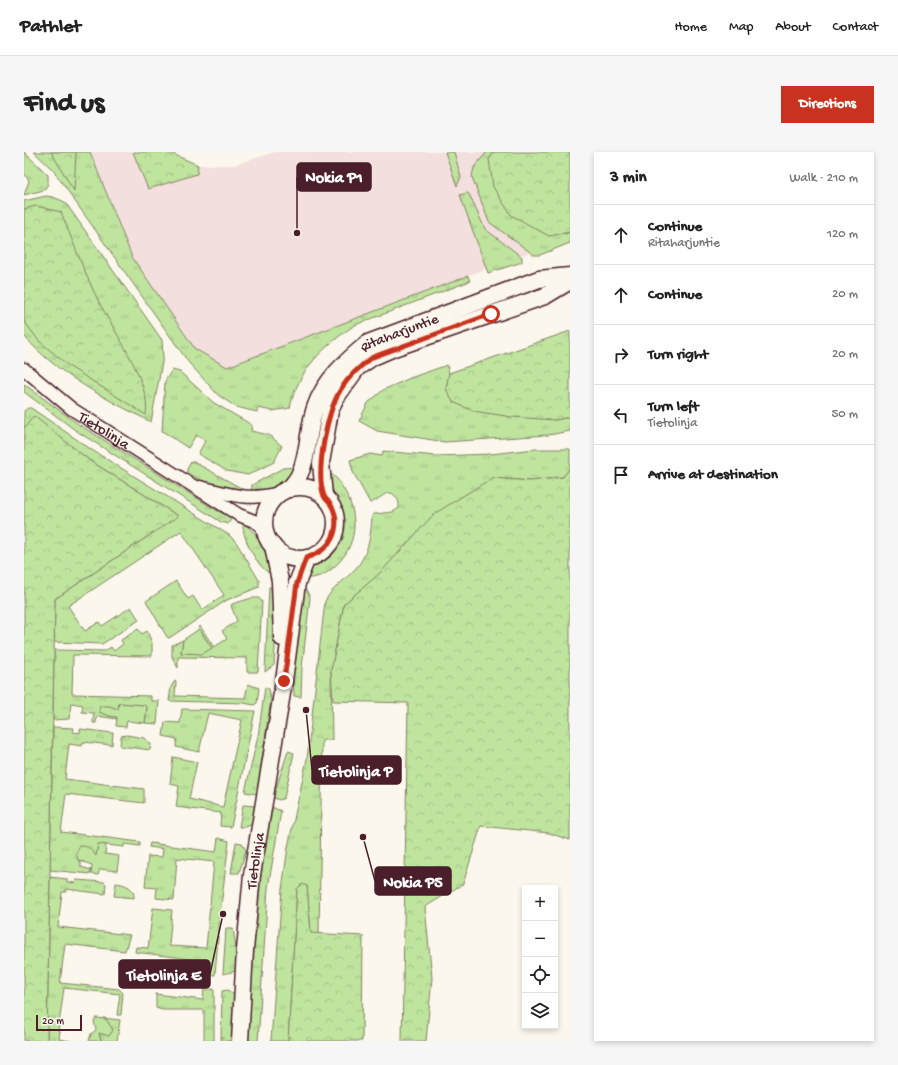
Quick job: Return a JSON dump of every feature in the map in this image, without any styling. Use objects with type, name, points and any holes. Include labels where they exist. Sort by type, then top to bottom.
[{"type":"street","name":"Ritaharjuntie","points":[[284,491],[299,476],[314,408],[320,396],[327,384],[346,361],[368,343],[539,279],[570,276]]},
{"type":"street","name":"Ritaharjuntie","points":[[324,496],[321,463],[330,411],[341,389],[357,368],[373,357],[394,348],[545,296],[570,281]]},
{"type":"street","name":"Tietolinja","points":[[24,369],[72,409],[239,515],[254,520],[265,528]]},
{"type":"street","name":"Tietolinja","points":[[189,484],[244,498],[258,498],[284,491]]},
{"type":"street","points":[[299,487],[309,488],[324,496],[334,511],[336,520],[334,533],[328,545],[322,551],[306,558],[290,557],[280,553],[273,546],[265,528],[264,518],[267,508],[284,491],[299,487]]},
{"type":"street","name":"Tietolinja","points":[[273,546],[280,581],[284,681]]},
{"type":"street","name":"Tietolinja","points":[[240,1041],[245,950],[252,875],[284,681],[297,583],[306,558]]},
{"type":"shaded area","points":[[90,152],[168,152],[198,165],[234,165],[275,152],[570,152],[570,237],[227,367],[195,349],[132,257]]},
{"type":"green space","points":[[24,152],[48,175],[48,184],[44,190],[24,195],[29,181],[24,173]]},
{"type":"green space","points":[[34,152],[90,152],[132,257],[195,349],[227,367],[468,276],[470,281],[355,325],[333,341],[314,360],[299,382],[290,408],[272,411],[258,408],[257,412],[236,407],[218,395],[189,363],[53,170]]},
{"type":"green space","points":[[51,152],[76,152],[74,191]]},
{"type":"green space","points":[[133,152],[168,152],[198,165],[197,174],[148,189]]},
{"type":"green space","points":[[445,152],[454,152],[461,177],[457,186]]},
{"type":"green space","points":[[487,152],[494,152],[489,159],[565,234],[570,232],[570,243],[540,255],[534,255],[489,222],[472,177],[474,167]]},
{"type":"green space","points":[[494,152],[567,152],[570,154],[570,232],[549,236],[511,215],[493,187],[489,159]]},
{"type":"green space","points":[[467,193],[469,194],[485,229],[522,257],[522,262],[488,273],[460,195]]},
{"type":"green space","points":[[46,196],[65,202],[162,340],[163,357],[151,422],[83,385],[52,363],[24,336],[24,201]]},
{"type":"green space","points":[[36,206],[61,212],[81,263],[101,307],[128,353],[143,386],[146,401],[146,415],[70,367],[39,341],[24,321],[24,209]]},
{"type":"green space","points":[[570,331],[570,417],[555,420],[512,417],[473,411],[453,402],[446,389],[449,373]]},
{"type":"green space","points":[[447,365],[449,373],[446,389],[555,420],[570,417],[570,431],[548,435],[445,442],[377,431],[359,421],[368,403],[383,390],[410,378]]},
{"type":"green space","points":[[172,370],[180,372],[214,403],[252,425],[251,431],[269,435],[282,446],[274,462],[248,475],[227,471],[198,454],[205,441],[196,435],[188,448],[162,431],[165,381]]},
{"type":"green space","points":[[24,384],[78,424],[216,510],[232,518],[228,524],[221,522],[75,430],[24,392]]},
{"type":"green space","points":[[31,408],[92,450],[229,535],[236,542],[259,580],[259,587],[227,600],[169,638],[167,637],[146,601],[176,581],[188,599],[193,596],[202,610],[224,595],[181,531],[68,606],[85,631],[99,622],[102,626],[131,607],[139,620],[102,644],[54,642],[55,599],[178,516],[89,460],[34,417],[24,428],[24,411]]},
{"type":"green space","points":[[34,416],[89,460],[178,516],[55,599],[47,1041],[24,1041],[24,428]]},
{"type":"green space","points":[[535,449],[570,449],[570,468],[563,477],[531,481],[492,478],[344,604],[331,671],[332,740],[322,740],[319,935],[311,933],[307,886],[297,889],[288,1041],[271,1041],[282,889],[288,847],[307,759],[325,601],[331,592],[353,571],[362,559],[370,538],[372,516],[374,514],[393,512],[399,508],[399,504],[395,496],[389,493],[370,503],[353,472],[350,460],[370,454],[382,456],[383,451],[436,456],[491,454]]},
{"type":"green space","points":[[191,462],[194,462],[241,488],[240,492],[206,483],[187,473],[187,469]]},
{"type":"green space","points":[[296,467],[287,478],[277,486],[251,493],[252,485],[283,468]]},
{"type":"green space","points":[[570,468],[570,840],[549,833],[481,826],[463,884],[425,907],[432,978],[426,1041],[402,1041],[408,703],[333,701],[331,671],[344,604],[380,573],[434,514],[492,478],[531,481],[563,477]]},
{"type":"green space","points":[[328,473],[339,481],[352,509],[354,530],[352,541],[341,560],[333,568],[323,575],[305,578],[313,566],[331,552],[341,533],[340,513]]},
{"type":"green space","points":[[243,523],[259,539],[266,553],[273,575],[262,567],[252,553],[245,536]]},
{"type":"green space","points":[[269,587],[276,588],[277,612],[274,665],[265,672]]},
{"type":"green space","points":[[302,589],[307,591],[310,598],[302,668],[301,697],[294,696],[292,668]]},
{"type":"green space","points":[[252,598],[259,598],[262,602],[258,672],[247,672],[247,658],[178,657],[178,668],[172,657],[172,645],[183,640],[181,653],[212,648],[199,628],[200,626],[214,647],[227,639],[222,631],[237,621],[231,606],[232,604]]},
{"type":"green space","points":[[138,629],[142,634],[147,631],[152,643],[152,656],[73,655],[72,694],[151,696],[151,701],[159,701],[157,724],[145,723],[147,707],[144,705],[119,703],[118,710],[109,716],[117,716],[117,719],[97,716],[96,723],[93,723],[94,713],[82,712],[83,705],[71,703],[69,719],[53,720],[54,650],[105,651],[111,647],[114,651],[123,644],[121,640]]},
{"type":"green space","points":[[199,629],[212,648],[202,654],[181,653],[183,640]]},
{"type":"green space","points":[[176,681],[175,696],[245,698],[248,684],[259,688],[257,703],[254,705],[244,703],[169,701],[171,687]]},
{"type":"green space","points":[[265,687],[269,689],[271,699],[257,794],[245,792],[258,736]]},
{"type":"green space","points":[[119,703],[144,705],[147,707],[145,723],[127,721],[126,727],[116,726],[117,717],[99,712],[100,706],[110,706],[118,710]]},
{"type":"green space","points":[[182,709],[255,711],[231,827],[220,826],[221,813],[176,807],[179,786],[170,784],[173,757],[197,762],[189,799],[223,807],[242,720],[208,713],[199,752],[176,747],[177,739],[163,736],[165,722],[180,723]]},
{"type":"green space","points":[[53,727],[74,728],[73,732],[80,733],[80,729],[113,733],[112,745],[83,742],[82,746],[69,744],[65,779],[144,789],[144,803],[66,794],[61,832],[140,842],[140,846],[124,844],[124,847],[98,844],[96,857],[78,860],[81,862],[81,867],[91,870],[91,874],[50,870]]},
{"type":"green space","points":[[127,735],[144,738],[151,744],[150,750],[120,746],[121,736]]},
{"type":"green space","points":[[288,751],[294,753],[284,798],[280,800],[273,798]]},
{"type":"green space","points":[[243,805],[256,806],[253,824],[246,827],[239,827]]},
{"type":"green space","points":[[272,807],[281,811],[268,888],[258,1041],[248,1041],[259,894],[262,865]]},
{"type":"green space","points":[[218,838],[229,841],[220,914],[215,975],[204,974],[206,961],[135,952],[136,947],[148,948],[153,908],[172,910],[169,946],[206,948],[214,862],[177,858],[174,900],[156,898],[157,888],[145,887],[148,856],[162,857],[163,849],[149,847],[150,843],[216,852]]},
{"type":"green space","points":[[236,842],[242,843],[246,850],[239,873],[231,873]]},
{"type":"green space","points":[[98,844],[106,845],[105,854],[119,856],[117,871],[100,869],[98,875],[91,874],[92,865],[78,860],[76,853],[80,846],[90,848],[96,856]]},
{"type":"green space","points":[[50,877],[67,879],[67,882],[75,883],[76,880],[104,882],[106,884],[105,894],[66,889],[66,892],[62,892],[58,927],[130,935],[125,951],[65,944],[60,983],[119,989],[123,993],[121,1015],[117,1015],[120,994],[64,988],[58,1031],[60,1031],[59,1039],[71,1041],[47,1041]]},
{"type":"green space","points":[[116,883],[125,885],[131,889],[134,894],[134,898],[114,896]]},
{"type":"green space","points":[[302,884],[307,886],[311,933],[363,936],[362,1041],[288,1041],[297,889]]},
{"type":"green space","points":[[226,928],[233,928],[237,954],[236,971],[223,974]]},
{"type":"green space","points":[[204,989],[214,989],[214,1041],[204,1041],[204,1010],[162,1010],[156,1008],[156,994],[203,1000]]},
{"type":"green space","points":[[228,990],[235,996],[232,1041],[221,1041],[222,991]]},
{"type":"green space","points":[[96,1018],[106,1019],[113,1030],[109,1036],[99,1033],[101,1041],[89,1041],[91,1034],[96,1030],[94,1021]]},
{"type":"green space","points":[[103,1018],[120,1020],[117,1041],[101,1041],[99,1032],[104,1035],[106,1019]]},
{"type":"place","name":"Nokia P1","points":[[297,233]]},
{"type":"place","name":"Tietolinja P","points":[[306,710]]},
{"type":"place","name":"Nokia P5","points":[[363,837]]},
{"type":"place","name":"Tietolinja E","points":[[223,914]]},
{"type":"route","points":[[284,681],[297,583],[306,558],[322,551],[328,545],[333,537],[335,529],[336,520],[334,511],[324,496],[321,463],[330,411],[335,399],[357,368],[373,357],[394,348],[491,314]]}]
